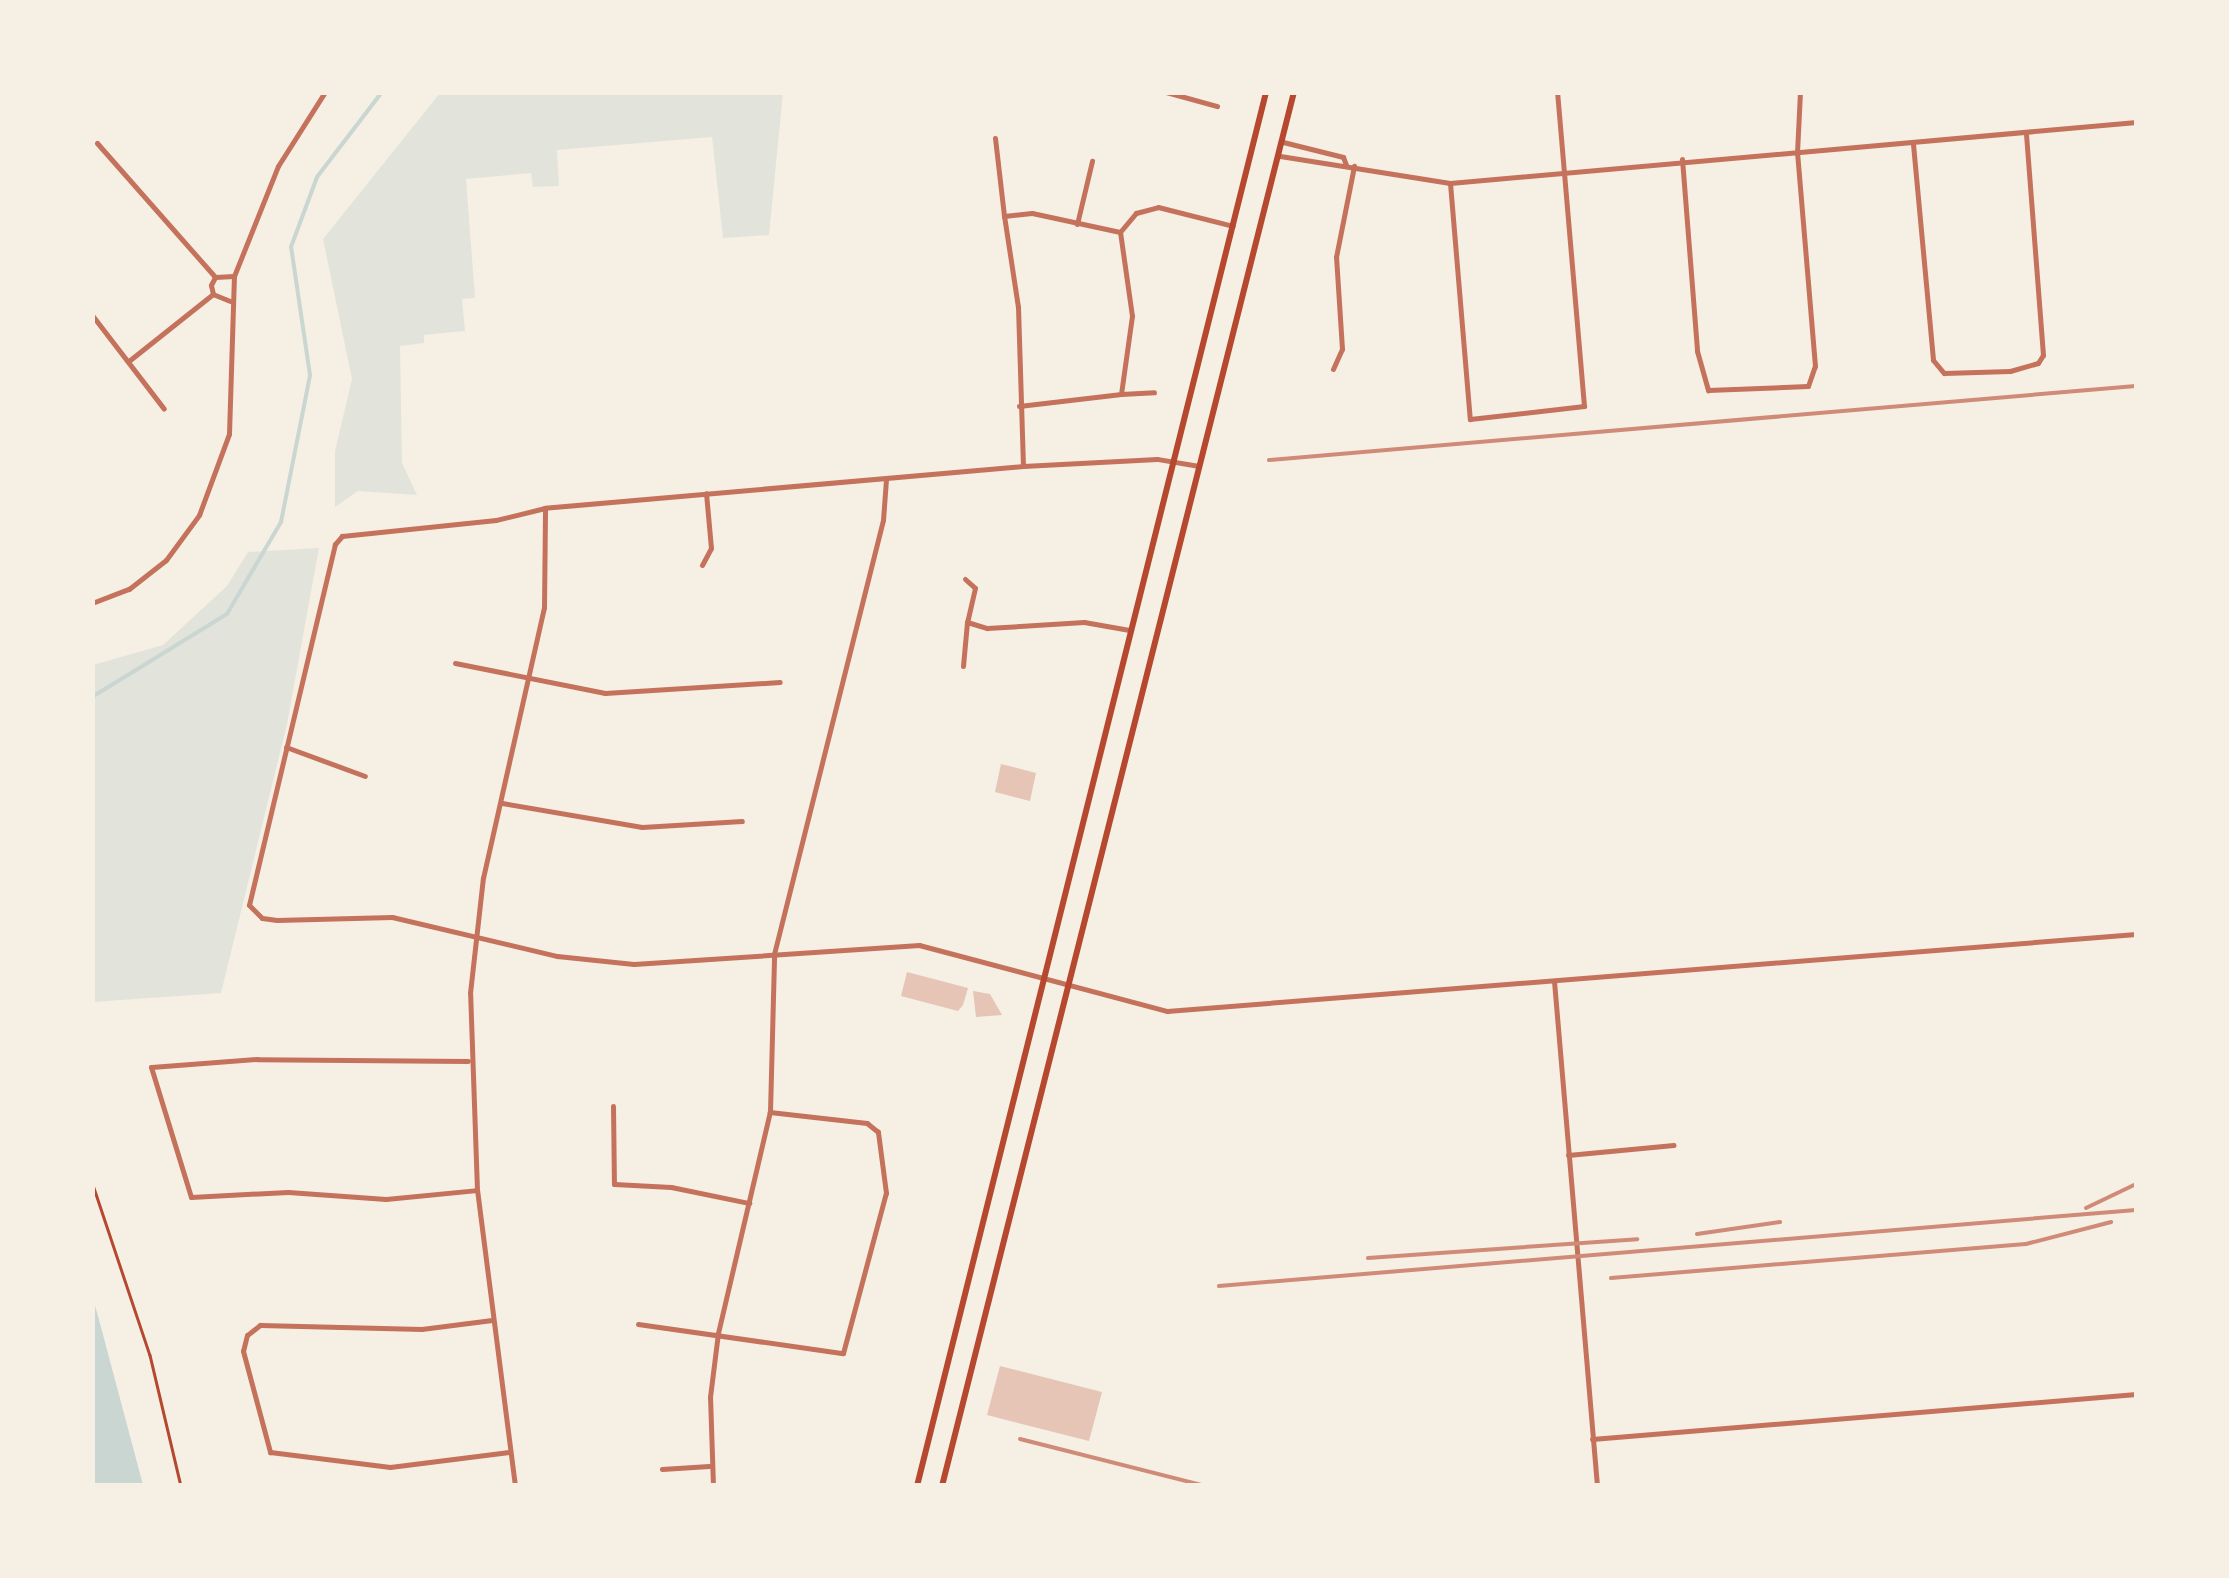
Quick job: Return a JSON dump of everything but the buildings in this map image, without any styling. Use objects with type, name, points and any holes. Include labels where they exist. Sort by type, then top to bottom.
[{"type":"main road","points":[[917,1486],[1266,92]]},
{"type":"main road","points":[[942,1486],[1294,92]]},
{"type":"street","points":[[92,603],[129,588],[166,560],[199,515],[229,434],[234,276],[278,166],[326,92]]},
{"type":"street","points":[[1166,92],[1217,106]]},
{"type":"street","points":[[1450,182],[1470,418],[1584,406],[1558,92]]},
{"type":"street","points":[[1682,160],[1695,334],[1708,390],[1808,386],[1814,352],[1797,152],[1800,92]]},
{"type":"street","points":[[1280,156],[1340,169],[1350,166],[1450,182],[2136,122]]},
{"type":"street","points":[[1913,144],[1930,346],[1944,373],[2010,371],[2038,363],[2043,354],[2026,133]]},
{"type":"street","points":[[995,138],[1018,307],[1023,466]]},
{"type":"street","points":[[1283,142],[1344,156],[1350,166],[1336,256],[1342,349],[1333,369]]},
{"type":"street","points":[[97,143],[215,277],[213,294],[130,360]]},
{"type":"street","points":[[1077,224],[1092,161]]},
{"type":"street","points":[[1120,232],[1148,208],[1233,226]]},
{"type":"street","points":[[1004,216],[1032,213],[1120,232]]},
{"type":"street","points":[[1120,232],[1132,316],[1120,394]]},
{"type":"street","points":[[215,277],[234,276]]},
{"type":"street","points":[[213,294],[231,302]]},
{"type":"street","points":[[92,314],[164,408]]},
{"type":"street","points":[[1020,406],[1154,392]]},
{"type":"street","points":[[1199,466],[1174,461],[1023,466],[545,508],[496,520],[351,532],[335,544],[250,893],[254,913],[277,920],[372,915],[477,935],[557,956],[634,964],[918,946],[1145,1009],[1187,1012],[2136,934]]},
{"type":"street","points":[[714,1486],[709,1466],[718,1333],[770,1112],[774,954],[884,520],[886,479]]},
{"type":"street","points":[[702,565],[711,548],[706,493]]},
{"type":"street","points":[[515,1486],[477,1190],[468,1062],[477,935],[544,608],[545,508]]},
{"type":"street","points":[[963,666],[967,622],[976,588],[965,579]]},
{"type":"street","points":[[967,622],[987,628],[1084,622],[1129,630]]},
{"type":"street","points":[[455,664],[605,693],[780,682]]},
{"type":"street","points":[[286,747],[364,776]]},
{"type":"street","points":[[502,803],[588,823],[642,827],[742,821]]},
{"type":"street","points":[[1554,982],[1596,1486]]},
{"type":"street","points":[[468,1062],[257,1059],[151,1067],[192,1197],[288,1192],[386,1198],[477,1190]]},
{"type":"street","points":[[614,1106],[614,1184],[671,1187],[749,1203]]},
{"type":"street","points":[[638,1324],[843,1353],[886,1194],[878,1132],[867,1124],[770,1112]]},
{"type":"street","points":[[1568,1155],[1674,1145]]},
{"type":"street","points":[[492,1320],[422,1330],[260,1326],[247,1335],[243,1351],[270,1452],[390,1467],[509,1452]]},
{"type":"street","points":[[1592,1439],[2136,1394]]},
{"type":"street","points":[[662,1469],[709,1466]]},
{"type":"path","points":[[92,1182],[150,1355],[181,1486]]},
{"type":"shaded area","points":[[440,93],[783,93],[769,235],[723,238],[712,137],[557,150],[559,186],[533,187],[531,173],[466,179],[475,298],[462,299],[465,331],[424,335],[424,343],[400,346],[402,463],[417,495],[358,491],[335,507],[335,451],[352,379],[323,239]]},
{"type":"shaded area","points":[[319,548],[287,724],[221,993],[93,1002],[93,665],[163,645],[227,586],[248,552]]},
{"type":"shaded area","points":[[93,1299],[98,1316],[143,1485],[93,1485]]},
{"type":"waterway","points":[[92,697],[227,614],[281,522],[310,375],[291,247],[317,177],[382,92]]},
{"type":"railway","points":[[1269,460],[2136,386]]},
{"type":"railway","points":[[2086,1208],[2136,1184]]},
{"type":"railway","points":[[1219,1286],[2136,1210]]},
{"type":"railway","points":[[1697,1234],[1780,1222]]},
{"type":"railway","points":[[1611,1278],[2026,1244],[2111,1222]]},
{"type":"railway","points":[[1368,1258],[1637,1239]]},
{"type":"railway","points":[[1020,1439],[1206,1486]]}]
